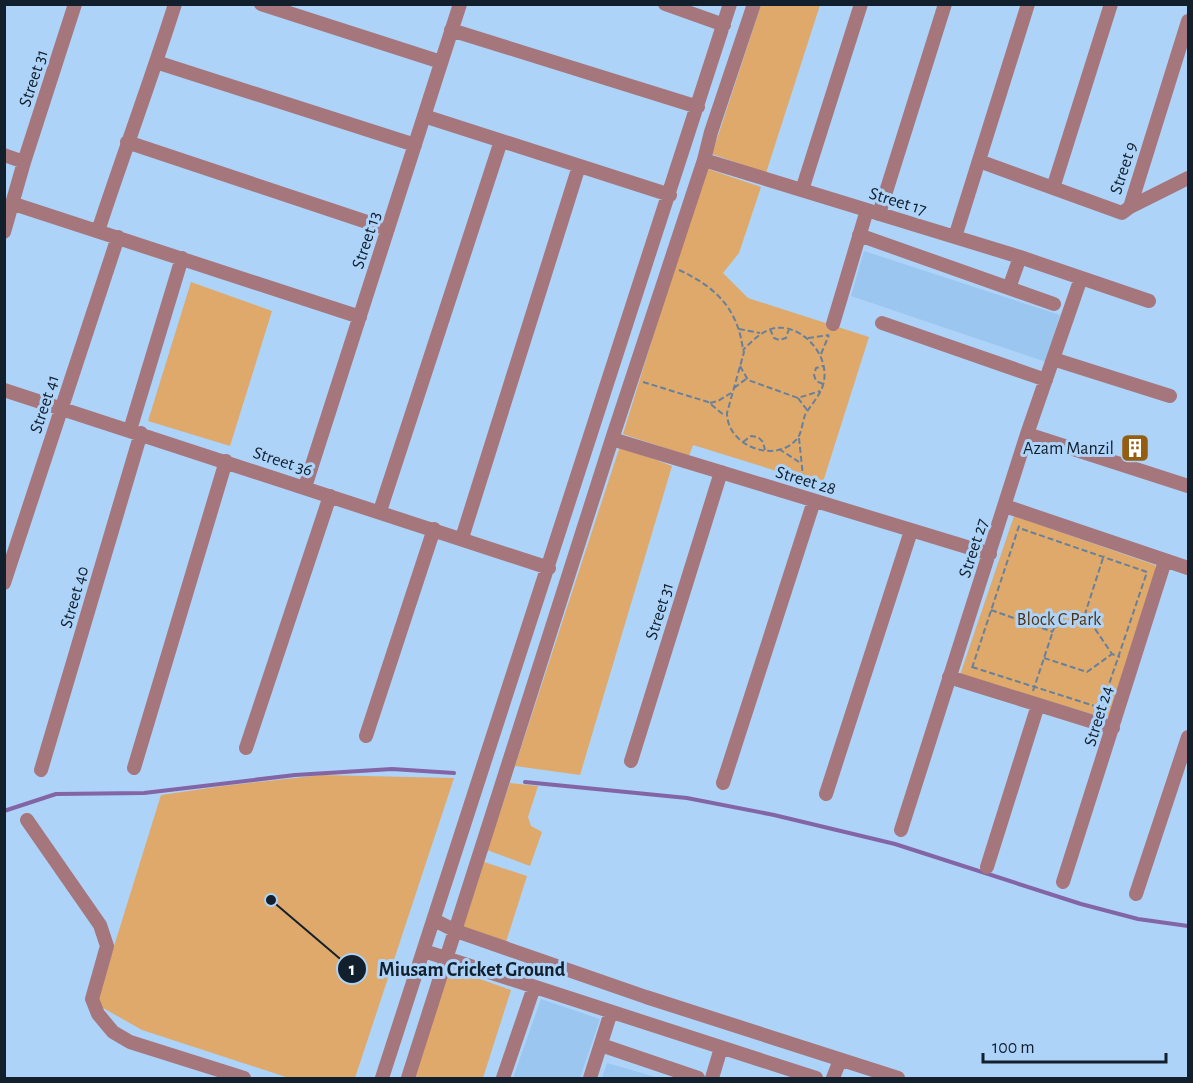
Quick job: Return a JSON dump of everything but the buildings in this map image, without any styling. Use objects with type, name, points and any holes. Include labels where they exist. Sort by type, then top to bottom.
[{"type":"street","name":"Street 31","points":[[4,232],[9,206],[75,4]]},
{"type":"street","points":[[98,231],[175,4]]},
{"type":"street","points":[[261,4],[441,63]]},
{"type":"street","name":"Street 13","points":[[305,487],[459,4]]},
{"type":"street","points":[[665,4],[724,25]]},
{"type":"street","points":[[382,1078],[730,4]]},
{"type":"street","points":[[408,1078],[612,438],[754,4]]},
{"type":"street","points":[[802,190],[861,4]]},
{"type":"street","points":[[831,329],[859,235],[873,212],[945,4]]},
{"type":"street","points":[[955,237],[1028,4]]},
{"type":"street","points":[[1053,188],[1111,4]]},
{"type":"street","name":"Street 9","points":[[979,161],[1122,213],[1130,207],[1188,21]]},
{"type":"street","points":[[451,30],[698,107]]},
{"type":"street","points":[[156,62],[415,145]]},
{"type":"street","points":[[424,116],[670,195]]},
{"type":"street","points":[[380,511],[501,141]]},
{"type":"street","points":[[127,142],[388,229]]},
{"type":"street","points":[[4,154],[24,162]]},
{"type":"street","name":"Street 17","points":[[704,160],[1020,257],[1149,301]]},
{"type":"street","points":[[462,538],[579,166]]},
{"type":"street","points":[[1130,207],[1188,178]]},
{"type":"street","points":[[9,206],[118,237],[360,317]]},
{"type":"street","points":[[859,235],[1054,304]]},
{"type":"street","name":"Street 41","points":[[4,583],[118,237]]},
{"type":"street","points":[[1009,288],[1020,257]]},
{"type":"street","name":"Street 40","points":[[42,770],[182,258]]},
{"type":"street","points":[[646,268],[667,271]]},
{"type":"street","name":"Street 27","points":[[901,830],[1027,434],[1081,278]]},
{"type":"street","points":[[882,323],[1046,380]]},
{"type":"street","points":[[1053,359],[1170,396]]},
{"type":"street","name":"Street 36","points":[[4,390],[62,407],[549,568]]},
{"type":"street","points":[[1027,434],[1188,486]]},
{"type":"street","name":"Street 28","points":[[612,438],[990,554]]},
{"type":"street","points":[[134,768],[226,461]]},
{"type":"street","name":"Street 31","points":[[631,761],[721,472]]},
{"type":"street","points":[[246,748],[330,496]]},
{"type":"street","points":[[723,783],[809,499]]},
{"type":"street","points":[[1005,506],[1188,568]]},
{"type":"street","points":[[567,512],[587,519]]},
{"type":"street","points":[[366,735],[434,529]]},
{"type":"street","points":[[826,794],[911,531]]},
{"type":"street","name":"Street 24","points":[[1064,882],[1165,561]]},
{"type":"street","points":[[949,677],[1113,729]]},
{"type":"street","points":[[987,867],[1034,704]]},
{"type":"street","points":[[1136,894],[1188,737]]},
{"type":"street","points":[[27,820],[100,925],[107,946],[92,999],[98,1014],[113,1032],[130,1042],[244,1078]]},
{"type":"street","points":[[434,920],[456,931],[646,997],[898,1078]]},
{"type":"street","points":[[424,951],[809,1078],[814,1052]]},
{"type":"street","points":[[503,1078],[534,987]]},
{"type":"street","points":[[590,1078],[611,1012]]},
{"type":"street","points":[[601,1045],[698,1078]]},
{"type":"street","points":[[711,1078],[721,1048]]},
{"type":"street","points":[[833,1078],[840,1060]]},
{"type":"path","points":[[667,271],[704,282],[727,307],[739,328],[743,350],[727,417]]},
{"type":"path","points":[[739,328],[760,333]]},
{"type":"path","points":[[632,378],[710,403],[727,417],[732,431],[742,443],[755,449],[779,448],[794,442],[823,384],[824,366],[820,355],[806,338],[789,329],[770,329],[760,333],[743,350]]},
{"type":"path","points":[[770,329],[773,337],[779,340],[786,338],[789,329]]},
{"type":"path","points":[[806,338],[831,329]]},
{"type":"path","points":[[820,355],[831,329]]},
{"type":"path","points":[[740,366],[747,379],[798,398],[808,411]]},
{"type":"path","points":[[823,384],[816,381],[813,375],[816,368],[824,366]]},
{"type":"path","points":[[734,388],[747,379]]},
{"type":"path","points":[[798,398],[820,391]]},
{"type":"path","points":[[710,403],[732,393]]},
{"type":"path","points":[[799,435],[800,464],[809,499]]},
{"type":"path","points":[[742,443],[749,437],[758,437],[763,442],[765,450]]},
{"type":"path","points":[[779,448],[800,464]]},
{"type":"path","points":[[967,682],[1024,513]]},
{"type":"path","points":[[972,667],[1101,708],[1119,656],[1147,572],[1019,528]]},
{"type":"path","points":[[1034,704],[1035,687],[1054,628],[1085,614],[1108,542]]},
{"type":"path","points":[[992,610],[1053,632]]},
{"type":"path","points":[[1085,614],[1112,654],[1134,661]]},
{"type":"path","points":[[1044,658],[1086,672],[1112,654]]},
{"type":"shaded area","points":[[864,251],[1060,315],[1046,362],[851,296]]},
{"type":"shaded area","points":[[541,999],[600,1019],[580,1078],[513,1078]]},
{"type":"shaded area","points":[[607,1063],[659,1078],[602,1078]]},
{"type":"green space","points":[[761,5],[820,5],[766,173],[712,154]]},
{"type":"green space","points":[[705,168],[761,187],[739,253],[723,273],[748,298],[869,337],[822,485],[693,445],[689,456],[623,434]]},
{"type":"green space","points":[[191,282],[272,311],[230,446],[148,421]]},
{"type":"green space","points":[[620,446],[672,466],[580,775],[515,766]]},
{"type":"green space","name":"Block C Park","points":[[1014,516],[1155,565],[1156,568],[1109,716],[1106,718],[960,675]]},
{"type":"green space","points":[[322,775],[454,778],[355,1078],[289,1078],[142,1030],[96,1004],[161,795]]},
{"type":"green space","points":[[510,783],[538,786],[528,817],[531,826],[542,832],[530,866],[487,850]]},
{"type":"green space","points":[[484,862],[527,876],[506,942],[463,927]]},
{"type":"green space","points":[[449,968],[511,990],[483,1078],[414,1078]]},
{"type":"waterway","points":[[4,811],[56,794],[144,793],[295,775],[392,769],[454,773]]},
{"type":"waterway","points":[[525,782],[687,798],[774,815],[895,844],[1081,904],[1138,919],[1188,926]]},
{"type":"place","name":"Azam Manzil","points":[[1135,448]]},
{"type":"place","name":"Miusam Cricket Ground","points":[[271,900]]}]
